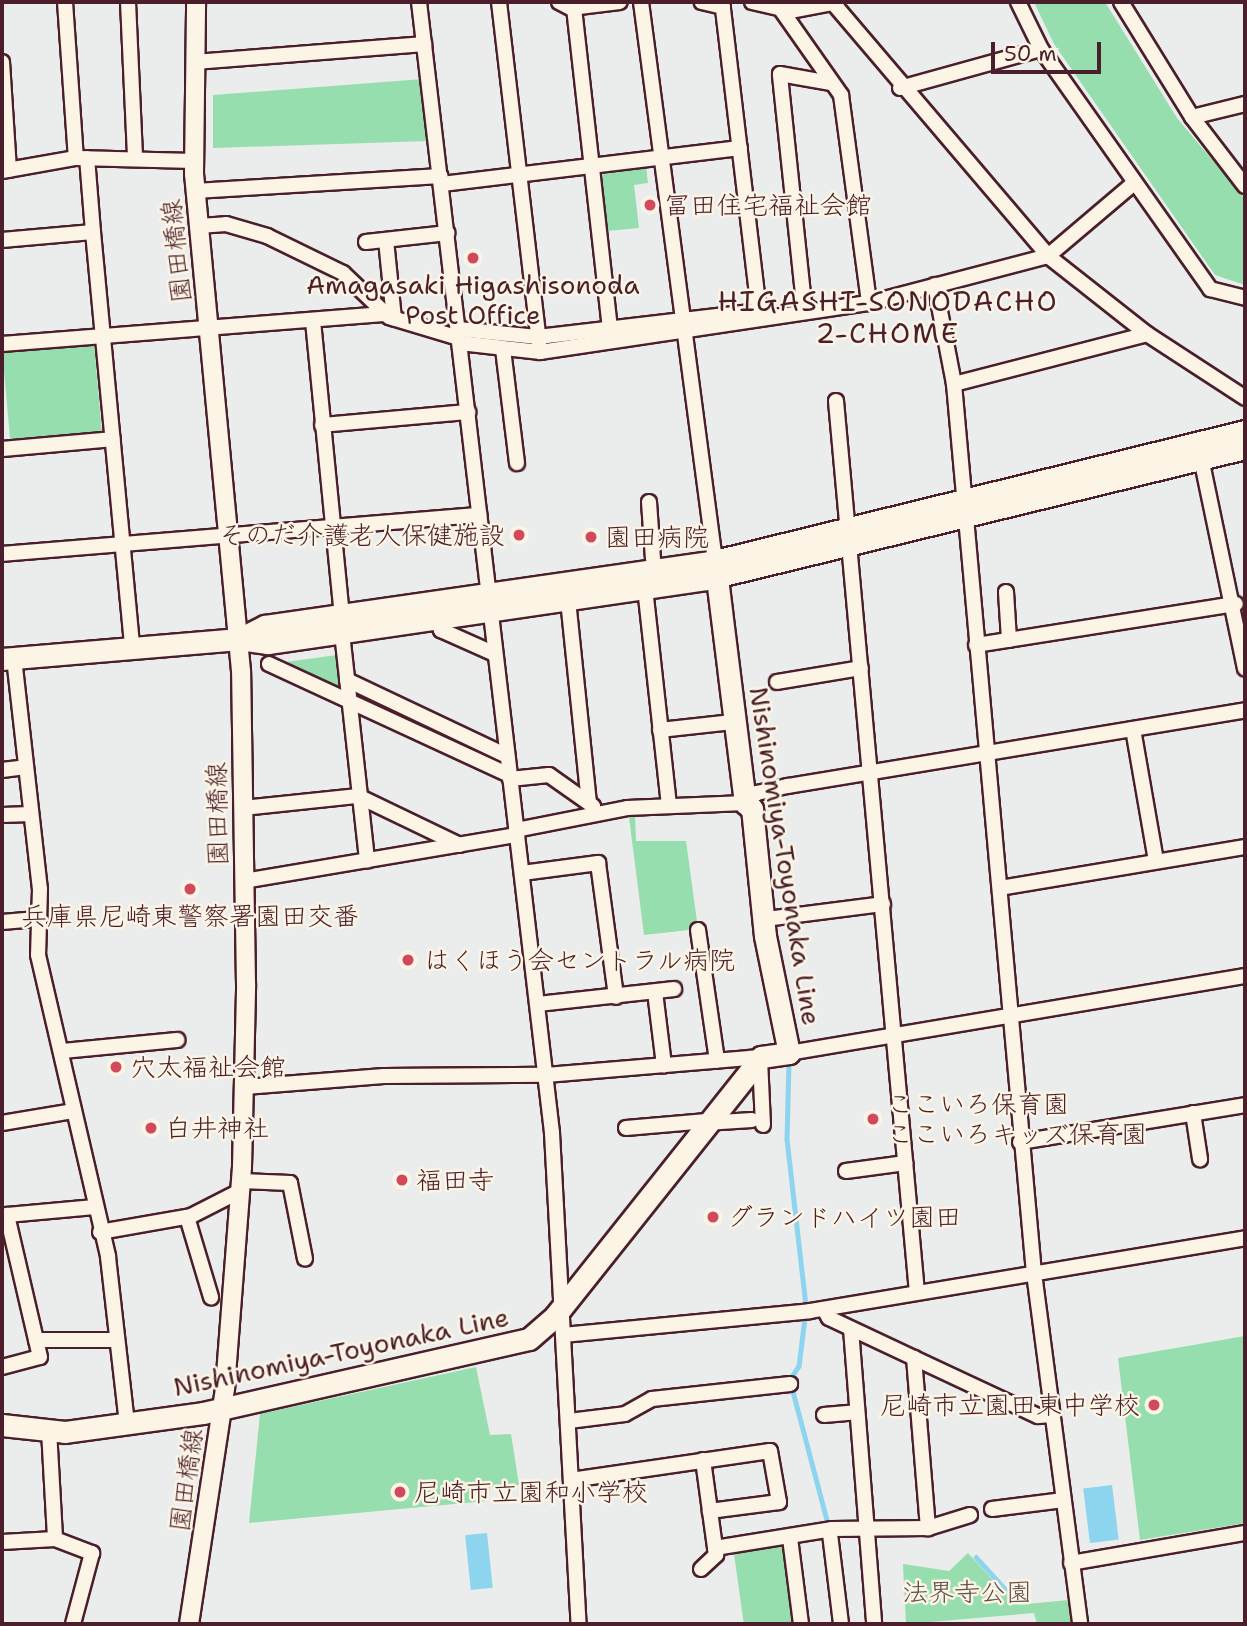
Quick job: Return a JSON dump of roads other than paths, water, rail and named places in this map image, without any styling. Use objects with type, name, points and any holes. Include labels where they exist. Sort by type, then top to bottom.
[{"type":"main road","points":[[965,508],[1245,431]]},
{"type":"main road","points":[[8,659],[239,639],[265,626],[437,618],[490,603],[568,600],[645,588],[965,508],[1245,448]]},
{"type":"main road","points":[[342,624],[716,569]]},
{"type":"main road","name":"Nishinomiya-Toyonaka Line","points":[[2,1425],[49,1430],[127,1425],[223,1408],[529,1339],[561,1309],[706,1122],[761,1058],[789,1053],[766,919],[752,809],[745,803],[716,569]]},
{"type":"street","points":[[65,2],[81,158],[93,232],[132,648]]},
{"type":"street","points":[[128,2],[135,159]]},
{"type":"street","name":"園田橋線","points":[[189,1624],[223,1408],[245,1087],[239,639],[195,191],[196,2]]},
{"type":"street","points":[[419,2],[546,1076],[569,1421],[579,1624]]},
{"type":"street","points":[[499,2],[539,345]]},
{"type":"street","points":[[559,2],[575,8],[620,2]]},
{"type":"street","points":[[641,2],[681,328],[716,569]]},
{"type":"street","points":[[702,2],[723,7],[760,316]]},
{"type":"street","points":[[752,2],[782,11],[835,2],[900,88],[1048,256],[1147,334],[1245,398]]},
{"type":"street","points":[[1018,2],[1041,49],[1209,289],[1245,298]]},
{"type":"street","points":[[1121,2],[1192,117],[1245,186]]},
{"type":"street","points":[[575,8],[612,345]]},
{"type":"street","points":[[782,11],[841,95],[869,303]]},
{"type":"street","points":[[195,62],[424,44]]},
{"type":"street","points":[[900,88],[1041,49]]},
{"type":"street","points":[[2,61],[5,171],[81,158],[194,161]]},
{"type":"street","points":[[812,310],[804,304],[780,74],[831,83]]},
{"type":"street","points":[[1192,117],[1245,104]]},
{"type":"street","points":[[195,191],[519,176],[740,148]]},
{"type":"street","points":[[459,337],[539,345],[612,345],[681,328],[869,303],[1048,256],[1134,183]]},
{"type":"street","points":[[199,226],[237,226],[329,264],[389,317]]},
{"type":"street","points":[[2,240],[93,232]]},
{"type":"street","points":[[366,242],[448,233]]},
{"type":"street","points":[[386,240],[389,317]]},
{"type":"street","points":[[935,285],[954,384],[1000,888],[1020,1142],[1034,1273],[1080,1624]]},
{"type":"street","points":[[2,344],[210,326],[389,317],[503,349],[539,345],[610,329],[681,328]]},
{"type":"street","points":[[313,321],[358,796],[368,861]]},
{"type":"street","points":[[954,384],[1147,334]]},
{"type":"street","points":[[503,349],[517,463]]},
{"type":"street","points":[[836,401],[917,1292]]},
{"type":"street","points":[[322,425],[468,412]]},
{"type":"street","points":[[2,449],[113,439]]},
{"type":"street","points":[[1201,458],[1236,604],[1245,668]]},
{"type":"street","points":[[649,502],[653,559]]},
{"type":"street","points":[[2,554],[479,515]]},
{"type":"street","points":[[645,588],[669,806]]},
{"type":"street","points":[[1006,592],[1009,640]]},
{"type":"street","points":[[568,600],[589,802]]},
{"type":"street","points":[[976,645],[1236,604]]},
{"type":"street","points":[[437,618],[441,630],[495,654]]},
{"type":"street","points":[[8,659],[31,814],[40,919],[38,955],[62,1051],[100,1232],[127,1425]]},
{"type":"street","points":[[269,664],[510,777],[549,775],[603,813]]},
{"type":"street","points":[[777,682],[861,668]]},
{"type":"street","points":[[348,680],[507,756]]},
{"type":"street","points":[[244,881],[460,845],[603,813],[669,806],[745,803],[757,793],[1133,729],[1244,714]]},
{"type":"street","points":[[423,735],[430,719]]},
{"type":"street","points":[[660,730],[733,722]]},
{"type":"street","points":[[1133,729],[1156,861]]},
{"type":"street","points":[[2,770],[26,767]]},
{"type":"street","points":[[243,808],[358,796],[460,845]]},
{"type":"street","points":[[2,815],[31,814]]},
{"type":"street","points":[[1000,888],[1245,847]]},
{"type":"street","points":[[522,873],[598,863],[616,997]]},
{"type":"street","points":[[766,919],[883,904]]},
{"type":"street","points":[[2,922],[40,919]]},
{"type":"street","points":[[698,930],[717,1061]]},
{"type":"street","points":[[789,1053],[893,1038],[1245,976]]},
{"type":"street","points":[[538,1004],[674,989]]},
{"type":"street","points":[[655,992],[664,1065]]},
{"type":"street","points":[[62,1051],[177,1040]]},
{"type":"street","points":[[245,1087],[384,1076],[546,1076],[761,1058],[758,1122],[706,1122],[626,1128]]},
{"type":"street","points":[[1020,1142],[1245,1105]]},
{"type":"street","points":[[2,1123],[74,1111]]},
{"type":"street","points":[[1193,1113],[1200,1159]]},
{"type":"street","points":[[846,1171],[905,1163]]},
{"type":"street","points":[[100,1232],[187,1217],[240,1186],[290,1183],[305,1259]]},
{"type":"street","points":[[2,1367],[40,1357],[7,1214],[95,1207]]},
{"type":"street","points":[[187,1217],[211,1297]]},
{"type":"street","points":[[563,1335],[824,1309],[1245,1238]]},
{"type":"street","points":[[824,1309],[851,1329],[914,1359],[1038,1416],[1052,1415]]},
{"type":"street","points":[[851,1329],[864,1523],[874,1624]]},
{"type":"street","points":[[36,1340],[117,1340]]},
{"type":"street","points":[[914,1359],[929,1528]]},
{"type":"street","points":[[569,1421],[625,1414],[652,1399],[790,1384]]},
{"type":"street","points":[[824,1415],[856,1412]]},
{"type":"street","points":[[49,1430],[55,1539]]},
{"type":"street","points":[[571,1480],[770,1451],[779,1502],[710,1511]]},
{"type":"street","points":[[701,1569],[716,1555],[703,1460]]},
{"type":"street","points":[[992,1509],[1063,1500]]},
{"type":"street","points":[[715,1548],[830,1534],[864,1523],[929,1528],[970,1515]]},
{"type":"street","points":[[1071,1563],[1245,1533]]},
{"type":"street","points":[[830,1534],[841,1624]]},
{"type":"street","points":[[790,1538],[801,1624]]},
{"type":"street","points":[[2,1542],[55,1539],[92,1553],[73,1624]]},
{"type":"water","points":[[1112,1485],[1119,1540],[1090,1543],[1083,1489]]},
{"type":"water","points":[[487,1533],[493,1588],[471,1590],[465,1535]]},
{"type":"waterway","points":[[789,1063],[787,1139],[806,1305]]},
{"type":"waterway","points":[[805,1318],[799,1366],[790,1380],[828,1524]]},
{"type":"waterway","points":[[976,1557],[1017,1602]]},
{"type":"place","name":"冨田住宅福祉会館","points":[[650,205]]},
{"type":"place","name":"Amagasaki Higashisonoda Post Office","points":[[473,258]]},
{"type":"place","name":"そのだ介護老人保健施設","points":[[519,535]]},
{"type":"place","name":"園田病院","points":[[591,537]]},
{"type":"place","name":"兵庫県尼崎東警察署園田交番","points":[[190,889]]},
{"type":"place","name":"はくほう会セントラル病院","points":[[408,960]]},
{"type":"place","name":"穴太福祉会館","points":[[116,1067]]},
{"type":"place","name":"ここいろ保育園 ここいろキッズ保育園","points":[[873,1119]]},
{"type":"place","name":"白井神社","points":[[151,1128]]},
{"type":"place","name":"福田寺","points":[[402,1180]]},
{"type":"place","name":"グランドハイツ園田","points":[[713,1217]]},
{"type":"place","name":"尼崎市立園田東中学校","points":[[1154,1405]]},
{"type":"place","name":"尼崎市立園和小学校","points":[[400,1492]]},
{"type":"district","name":"HIGASHI-SONODACHO 2-CHOME","points":[[888,317]]},
{"type":"park label","name":"法界寺公園","points":[[967,1592]]}]
